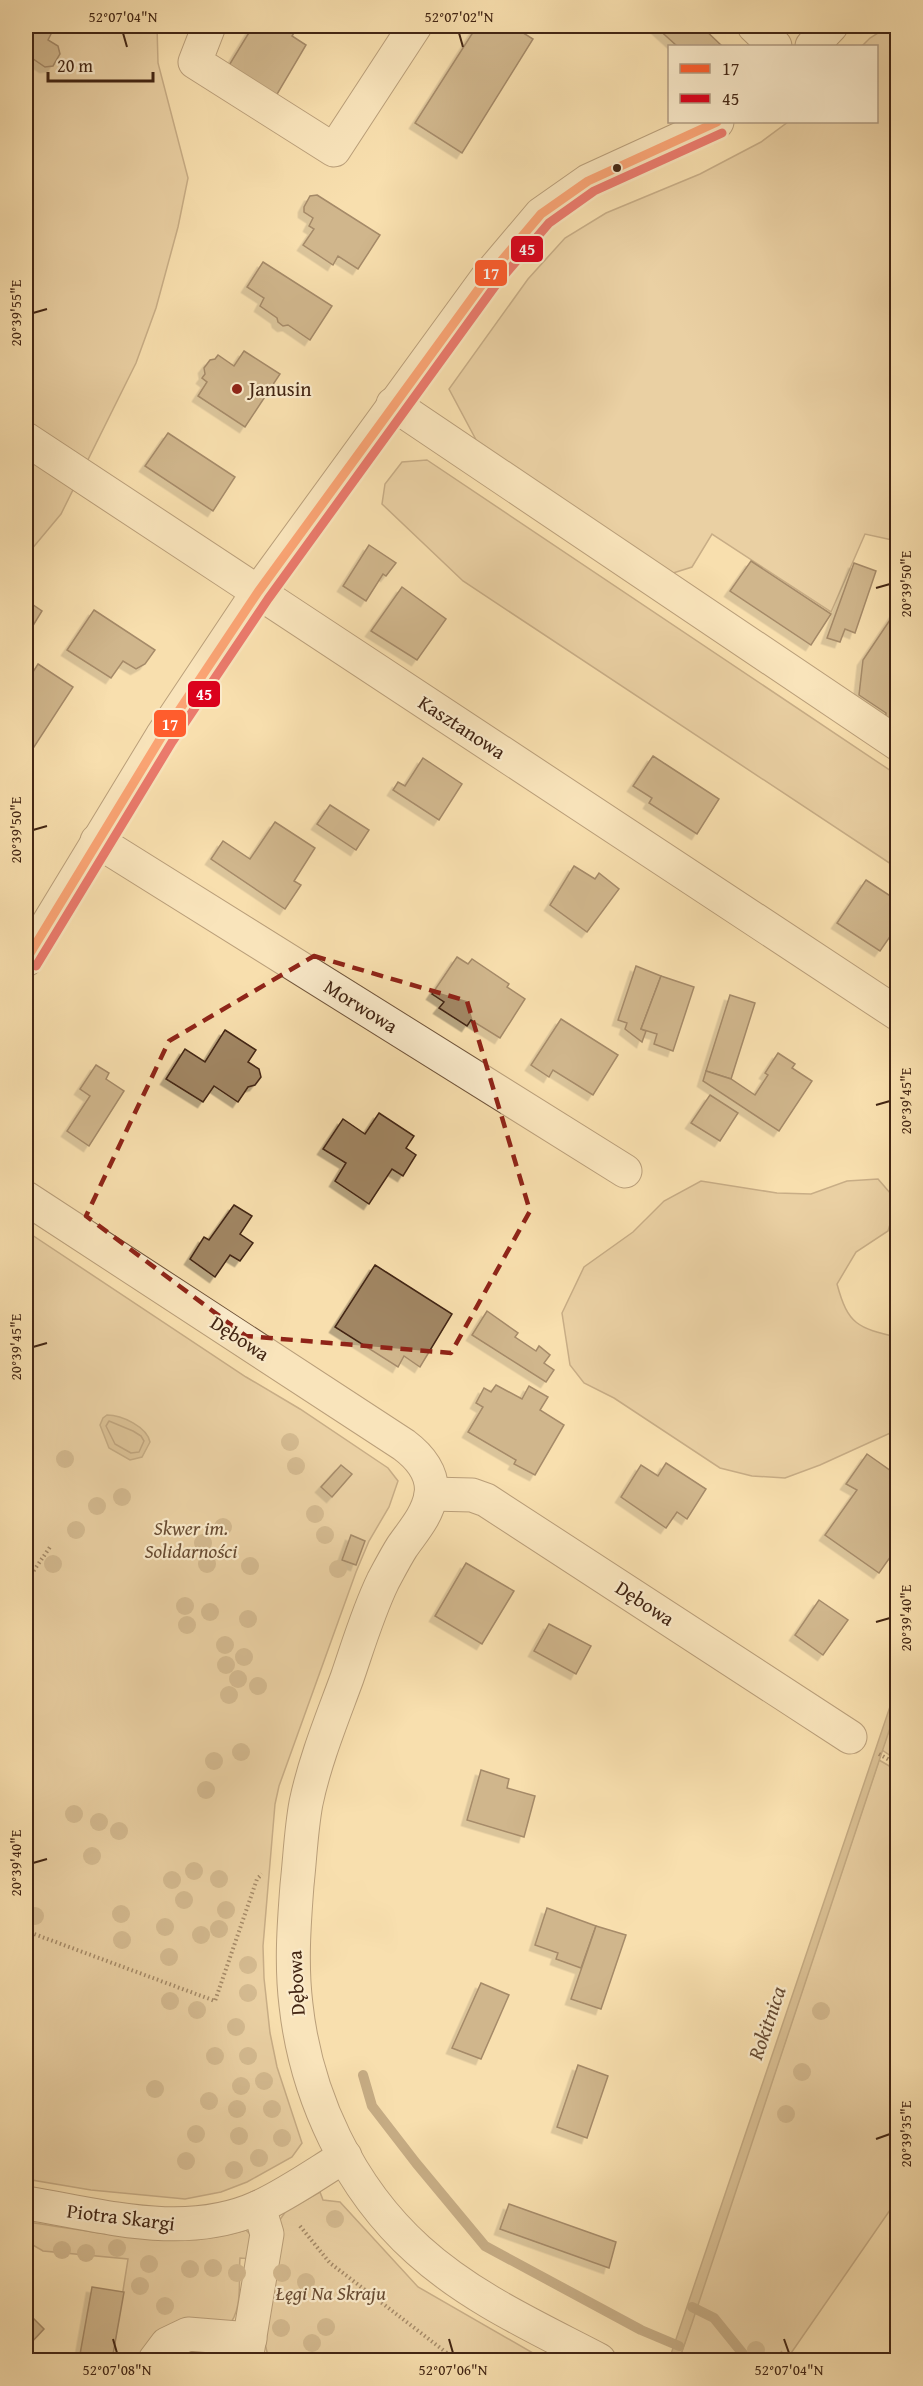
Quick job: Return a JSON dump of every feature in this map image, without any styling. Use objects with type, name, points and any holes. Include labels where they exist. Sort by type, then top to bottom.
[{"type":"street","points":[[209,26],[195,62],[334,150],[415,26]]},
{"type":"street","points":[[754,26],[774,45]]},
{"type":"street","points":[[813,45],[831,26]]},
{"type":"street","points":[[26,960],[162,736],[258,592],[486,279],[541,214],[588,182],[715,123]]},
{"type":"street","points":[[393,404],[897,744]]},
{"type":"street","name":"Kasztanowa","points":[[26,439],[897,1014]]},
{"type":"street","name":"Morwowa","points":[[97,841],[626,1171]]},
{"type":"street","name":"Dębowa","points":[[26,1198],[404,1445],[422,1462],[430,1479],[431,1494],[421,1521],[400,1550],[382,1582],[317,1762],[306,1803],[294,1925],[295,2003],[309,2071],[325,2117],[345,2156],[370,2196],[396,2228],[448,2275],[482,2298],[599,2361]]},
{"type":"street","name":"Dębowa","points":[[431,1494],[472,1495],[486,1500],[850,1737]]},
{"type":"street","name":"Piotra Skargi","points":[[26,2203],[173,2225],[211,2222],[271,2201],[345,2156]]},
{"type":"street","points":[[155,2361],[167,2344],[188,2334],[248,2350],[271,2201]]},
{"type":"path","points":[[26,1582],[50,1547]]},
{"type":"path","points":[[26,1931],[215,2001],[257,1880]]},
{"type":"path","points":[[271,2201],[297,2222],[330,2263],[356,2286],[392,2310],[456,2361]]},
{"type":"highlighted area","points":[[314,956],[467,1001],[530,1211],[451,1353],[246,1336],[86,1216],[169,1041]]},
{"type":"green space","points":[[26,26],[157,26],[158,63],[188,178],[178,227],[156,308],[136,363],[61,514],[26,556]]},
{"type":"green space","points":[[889,26],[897,26],[897,541],[865,534],[831,612],[712,534],[692,567],[667,575],[482,451],[449,389],[528,279],[565,238],[606,213],[700,174],[761,142],[787,123],[878,123],[878,45],[863,45]]},
{"type":"green space","points":[[427,460],[897,775],[897,868],[463,581],[382,504],[385,484],[402,462]]},
{"type":"green space","points":[[878,1179],[897,1201],[888,1231],[856,1252],[837,1284],[846,1308],[856,1322],[873,1331],[897,1337],[897,1430],[820,1465],[785,1478],[752,1476],[720,1468],[614,1398],[584,1383],[570,1365],[562,1313],[584,1267],[633,1232],[664,1201],[701,1181],[777,1193],[811,1194],[847,1181]]},
{"type":"green space","name":"Skwer im. Solidarności","points":[[26,1231],[388,1468],[398,1481],[389,1507],[369,1541],[356,1572],[279,1786],[275,1804],[263,1946],[264,1978],[270,2033],[277,2067],[302,2143],[292,2157],[247,2182],[221,2192],[185,2199],[91,2190],[26,2179]]},
{"type":"green space","points":[[897,1707],[897,1760],[882,1750]]},
{"type":"green space","points":[[879,1760],[898,1771],[897,2200],[787,2359],[781,2351],[786,2360],[679,2360]]},
{"type":"green space","name":"Łęgi Na Skraju","points":[[320,2192],[323,2200],[340,2202],[418,2287],[545,2360],[269,2360],[259,2319],[274,2228],[286,2211]]},
{"type":"green space","points":[[26,2222],[164,2240],[219,2236],[246,2230],[256,2240],[253,2259],[240,2258],[238,2304],[227,2327],[145,2360],[112,2360],[128,2259],[43,2251],[26,2241]]},
{"type":"water","points":[[107,1415],[126,1420],[144,1431],[150,1442],[142,1457],[130,1460],[109,1448],[100,1425]]},
{"type":"water","points":[[897,1686],[897,1707],[692,2323],[679,2360],[669,2360]]},
{"type":"building","points":[[26,26],[50,26],[47,30],[52,32],[48,40],[58,46],[60,54],[53,66],[45,67],[26,54]]},
{"type":"building","points":[[253,26],[298,26],[292,36],[306,45],[276,96],[228,67]]},
{"type":"building","points":[[477,26],[523,26],[520,31],[533,39],[462,153],[415,123]]},
{"type":"building","points":[[655,26],[701,26],[721,45],[676,45]]},
{"type":"building","points":[[317,195],[380,235],[358,269],[338,256],[333,265],[303,245],[314,229],[309,226],[313,218],[304,212],[304,207],[310,196]]},
{"type":"building","points":[[263,262],[332,306],[310,340],[288,325],[283,326],[278,322],[277,318],[260,306],[264,298],[247,287]]},
{"type":"building","name":"Janusin","points":[[244,351],[280,374],[245,427],[198,396],[207,382],[202,378],[205,374],[204,368],[210,360],[215,359],[218,355],[234,366]]},
{"type":"building","points":[[168,433],[235,477],[213,511],[145,466]]},
{"type":"building","points":[[369,545],[396,563],[386,576],[383,574],[366,601],[343,586]]},
{"type":"building","points":[[751,561],[831,614],[811,645],[730,591]]},
{"type":"building","points":[[854,563],[876,571],[855,633],[845,629],[840,642],[827,638]]},
{"type":"building","points":[[402,587],[446,619],[417,660],[371,631]]},
{"type":"building","points":[[26,600],[42,611],[29,632],[26,629]]},
{"type":"building","points":[[898,608],[898,727],[885,719],[886,713],[859,695],[863,660]]},
{"type":"building","points":[[94,610],[155,650],[145,664],[136,669],[123,661],[111,678],[67,650]]},
{"type":"building","points":[[38,664],[73,687],[34,747],[27,742],[26,744],[26,683]]},
{"type":"building","points":[[653,756],[719,799],[697,834],[649,803],[652,798],[633,786]]},
{"type":"building","points":[[423,758],[462,784],[439,820],[393,790],[398,782],[405,786]]},
{"type":"building","points":[[330,805],[369,830],[356,850],[317,824]]},
{"type":"building","points":[[275,822],[315,848],[294,881],[301,885],[285,909],[211,859],[223,841],[250,859]]},
{"type":"building","points":[[574,866],[595,879],[599,873],[619,889],[587,932],[550,905]]},
{"type":"building","points":[[866,880],[898,901],[898,925],[880,951],[837,923]]},
{"type":"building","points":[[457,957],[468,964],[472,959],[509,984],[507,987],[525,999],[500,1038],[471,1020],[467,1026],[439,1008],[444,1002],[432,994]]},
{"type":"building","points":[[636,966],[661,976],[641,1029],[646,1031],[642,1042],[625,1029],[627,1023],[618,1020]]},
{"type":"building","points":[[661,976],[694,987],[673,1051],[654,1044],[657,1034],[641,1029]]},
{"type":"building","points":[[730,995],[755,1003],[731,1079],[706,1071]]},
{"type":"building","points":[[561,1019],[618,1055],[593,1095],[553,1070],[549,1077],[531,1065]]},
{"type":"building","points":[[225,1030],[256,1050],[248,1062],[259,1069],[261,1077],[255,1085],[248,1087],[238,1102],[214,1086],[203,1102],[166,1079],[185,1049],[205,1062]]},
{"type":"building","points":[[778,1053],[795,1064],[792,1068],[812,1081],[779,1131],[703,1081],[706,1071],[731,1079],[755,1095]]},
{"type":"building","points":[[96,1065],[109,1073],[106,1079],[124,1091],[89,1146],[67,1131],[90,1096],[80,1089]]},
{"type":"building","points":[[710,1095],[738,1113],[720,1141],[691,1123]]},
{"type":"building","points":[[379,1113],[414,1136],[406,1148],[416,1155],[403,1176],[392,1169],[369,1204],[335,1181],[346,1163],[323,1149],[343,1119],[365,1134]]},
{"type":"building","points":[[234,1205],[252,1216],[240,1234],[253,1243],[240,1261],[230,1255],[215,1277],[190,1259],[204,1237],[209,1240]]},
{"type":"building","points":[[375,1265],[452,1314],[420,1367],[404,1356],[398,1367],[335,1327]]},
{"type":"building","points":[[487,1311],[518,1333],[515,1337],[536,1351],[539,1346],[550,1355],[544,1363],[554,1370],[546,1382],[472,1335]]},
{"type":"building","points":[[496,1385],[522,1399],[529,1386],[548,1397],[540,1410],[564,1425],[535,1475],[514,1464],[516,1460],[468,1432],[483,1407],[476,1403],[484,1388],[491,1392]]},
{"type":"building","points":[[867,1454],[898,1476],[898,1546],[879,1573],[825,1535],[857,1490],[846,1484]]},
{"type":"building","points":[[666,1463],[706,1489],[687,1519],[677,1512],[666,1528],[621,1497],[641,1465],[658,1476]]},
{"type":"building","points":[[341,1465],[352,1474],[332,1497],[321,1487]]},
{"type":"building","points":[[351,1535],[365,1541],[356,1565],[342,1560]]},
{"type":"building","points":[[466,1563],[514,1591],[482,1644],[435,1616]]},
{"type":"building","points":[[819,1600],[848,1620],[823,1655],[795,1635]]},
{"type":"building","points":[[549,1624],[591,1646],[576,1674],[534,1651]]},
{"type":"building","points":[[481,1770],[509,1779],[507,1788],[535,1796],[524,1837],[467,1820]]},
{"type":"building","points":[[547,1908],[596,1926],[581,1968],[556,1959],[558,1953],[535,1945]]},
{"type":"building","points":[[596,1926],[626,1935],[601,2009],[571,1999]]},
{"type":"building","points":[[481,1983],[509,1995],[481,2059],[452,2048]]},
{"type":"building","points":[[578,2065],[608,2076],[587,2138],[557,2127]]},
{"type":"building","points":[[509,2204],[616,2242],[609,2268],[500,2229]]},
{"type":"building","points":[[92,2287],[124,2292],[112,2360],[79,2360]]},
{"type":"building","points":[[26,2311],[44,2329],[26,2348]]},
{"type":"waterway","points":[[363,2075],[372,2106],[485,2246],[641,2330],[679,2346]]},
{"type":"waterway","points":[[692,2307],[714,2318],[748,2360]]},
{"type":"transit line","name":"17","points":[[26,960],[162,736],[258,592],[486,279],[541,214],[588,181],[715,123]]},
{"type":"transit line","name":"45","points":[[36,966],[172,742],[268,599],[495,286],[549,223],[594,191],[722,133]]},
{"type":"place","name":"Janusin","points":[[237,389]]},
{"type":"water label","name":"Rokitnica","points":[[767,2023]]}]
